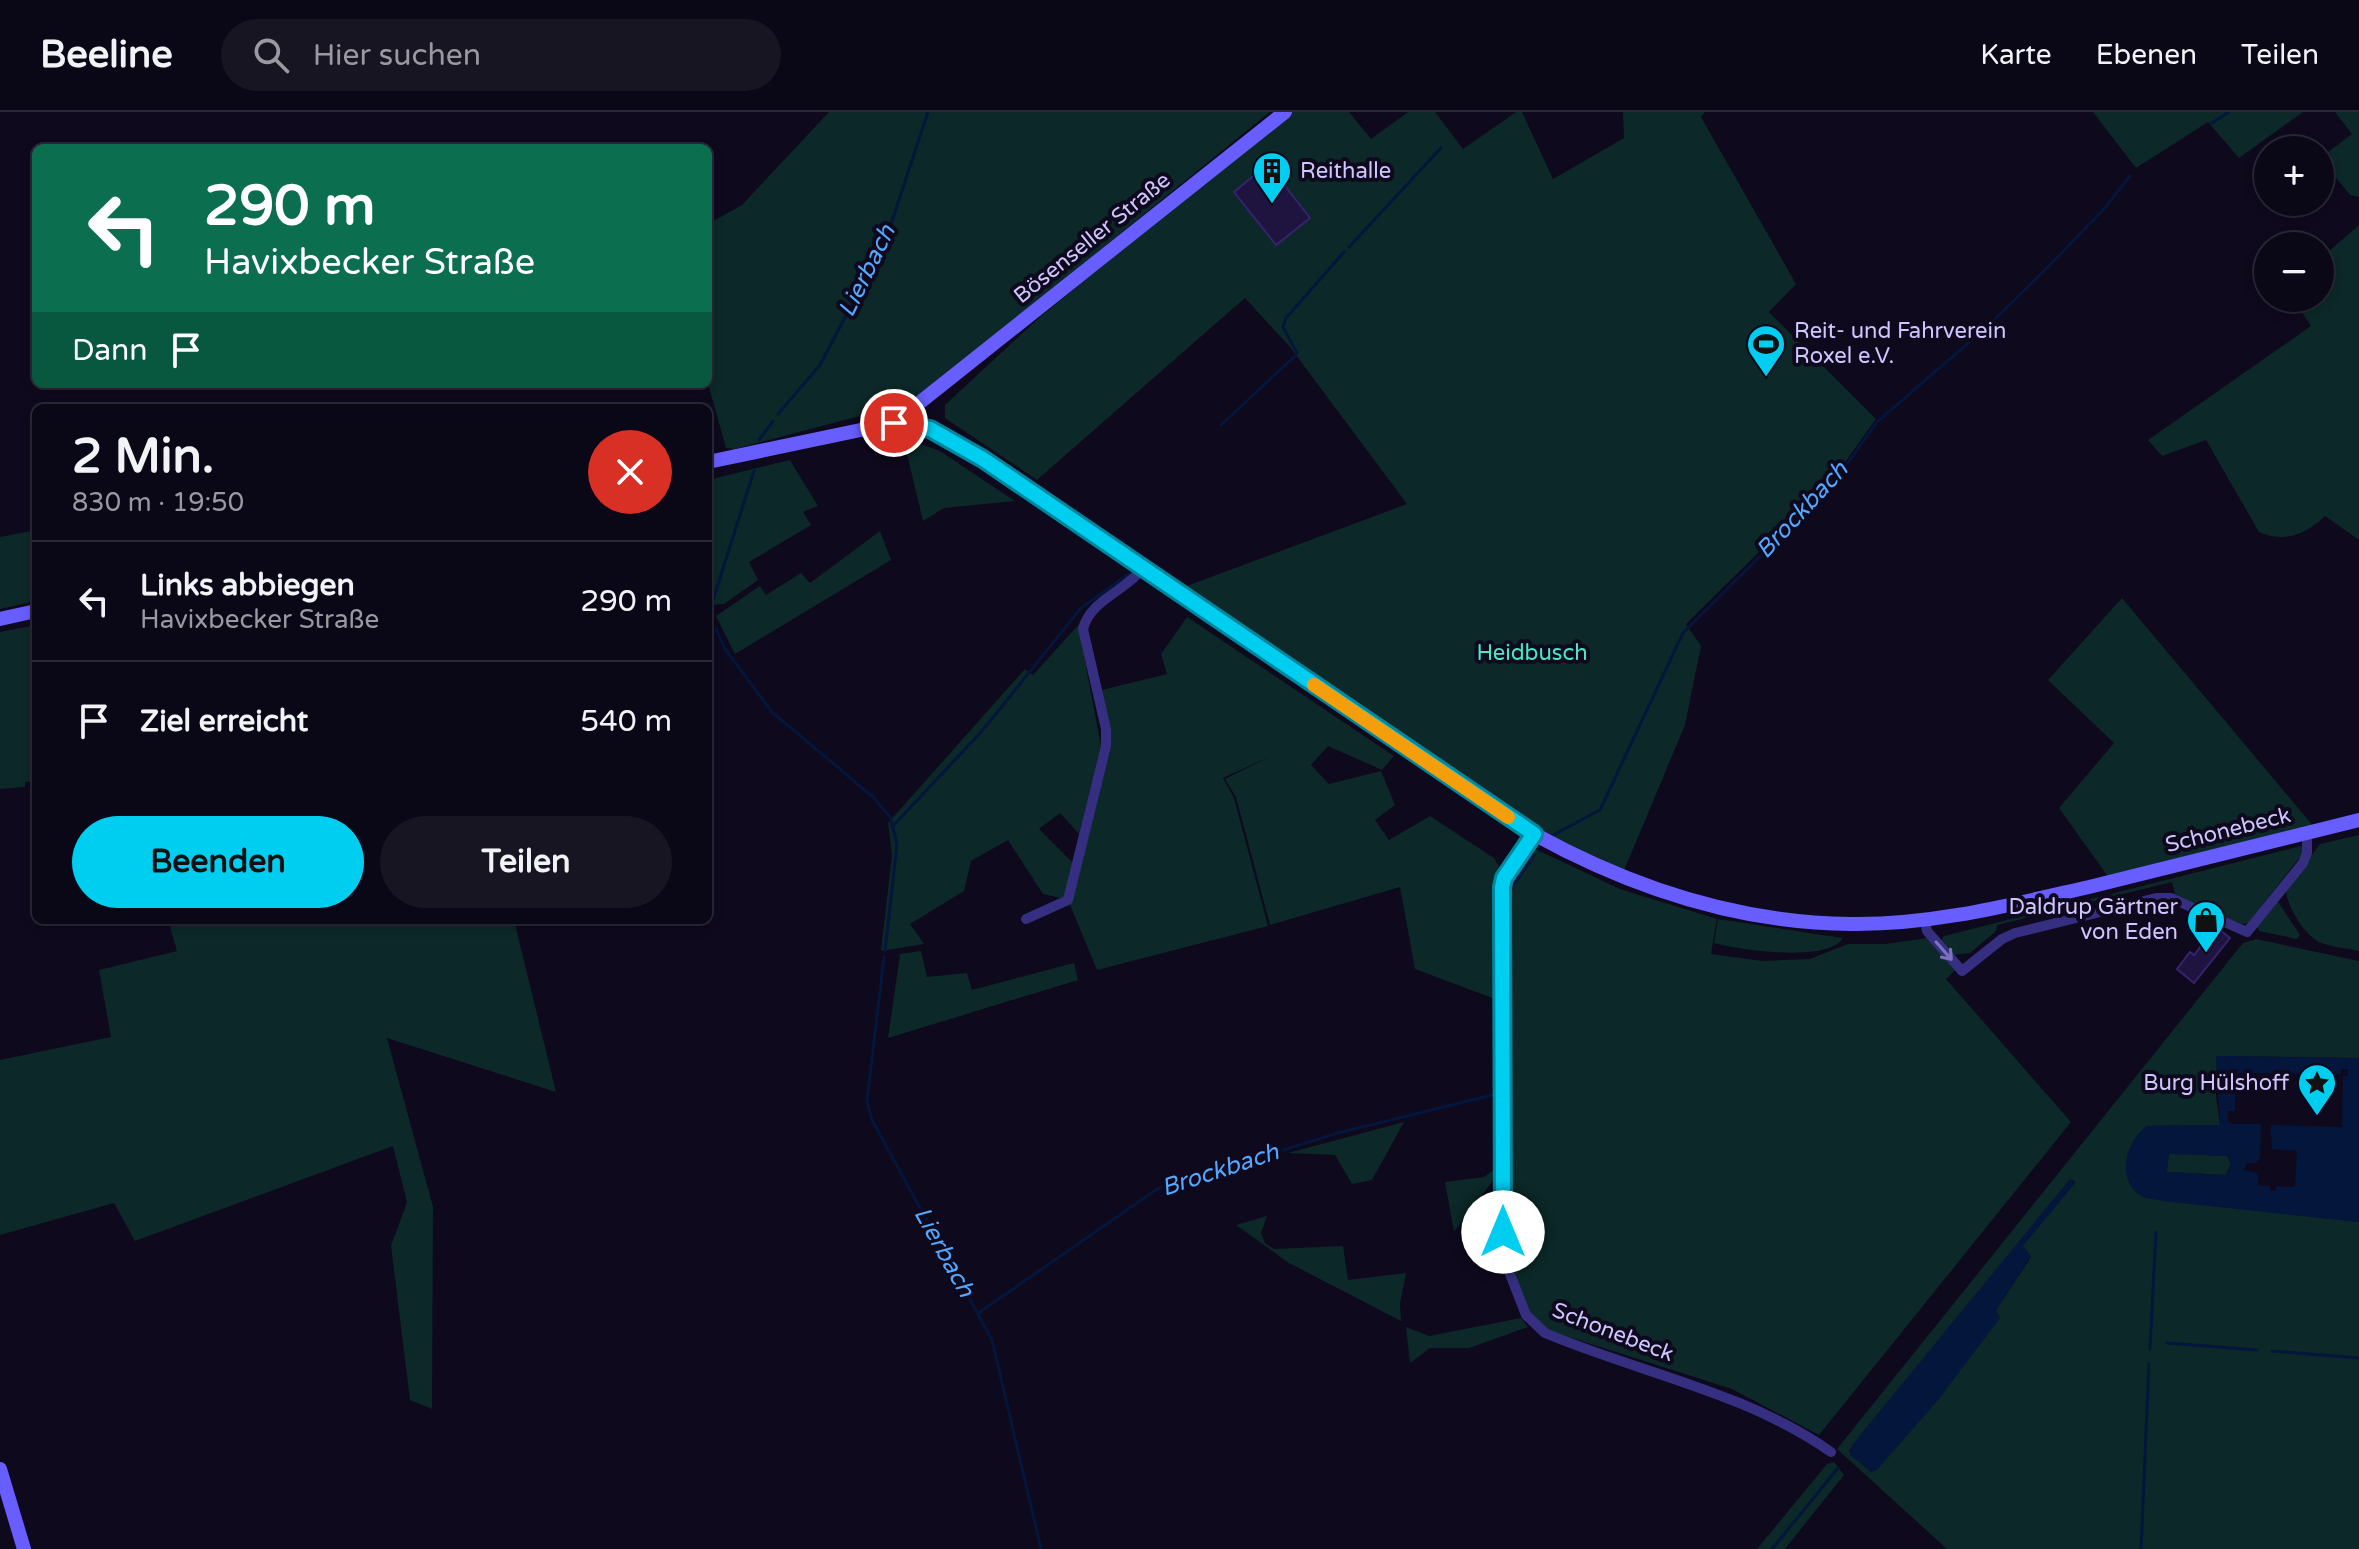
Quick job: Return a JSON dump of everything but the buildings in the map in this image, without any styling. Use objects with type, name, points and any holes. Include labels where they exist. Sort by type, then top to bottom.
[{"type":"main road","name":"Bösenseller Straße","points":[[894,423],[1285,112]]},
{"type":"main road","points":[[712,461],[894,423],[930,429],[926,399]]},
{"type":"main road","name":"Schonebeck","points":[[930,429],[983,459],[1534,834],[1621,877],[1713,906],[1799,921],[1869,924],[1925,921],[1977,913],[2359,820]]},
{"type":"main road","points":[[0,619],[32,612]]},
{"type":"main road","points":[[0,1469],[24,1549]]},
{"type":"street","points":[[1026,919],[1068,900],[1106,746],[1106,729],[1083,629],[1086,617],[1131,583],[1143,568]]},
{"type":"street","points":[[1925,921],[1927,931],[1962,971],[2002,939],[2015,933],[2156,898],[2171,898],[2247,932],[2303,863],[2307,853],[2307,833]]},
{"type":"street","name":"Schonebeck","points":[[1534,834],[1504,878],[1501,898],[1503,1256],[1526,1315],[1545,1333],[1730,1400],[1790,1427],[1831,1452]]},
{"type":"green space","points":[[829,112],[1270,112],[913,402],[735,449],[726,448],[709,388],[712,388],[712,222],[742,205]]},
{"type":"green space","name":"Heidbusch","points":[[1292,112],[1349,112],[1371,139],[1408,112],[1435,112],[1463,149],[1516,112],[1522,112],[1553,179],[1624,138],[1623,112],[1705,112],[1701,117],[1796,284],[1769,312],[1876,419],[1833,479],[1686,624],[1701,646],[1685,725],[1623,873],[1536,831],[1184,587],[1407,504],[1290,347],[1245,298],[1037,480],[945,418],[945,405],[1041,316]]},
{"type":"green space","points":[[2093,112],[2303,112],[2270,136],[2254,136],[2254,147],[2239,158],[2208,122],[2136,168]]},
{"type":"green space","points":[[2335,112],[2359,112],[2359,197],[2350,195],[2334,175],[2334,148],[2352,134]]},
{"type":"green space","points":[[2359,225],[2359,540],[2325,516],[2302,532],[2277,537],[2259,532],[2206,440],[2162,456],[2148,440],[2311,326],[2302,312],[2334,312],[2334,247]]},
{"type":"green space","points":[[910,440],[940,451],[1015,501],[944,508],[923,521],[906,450]]},
{"type":"green space","points":[[790,460],[818,506],[803,512],[811,525],[749,562],[758,580],[724,604],[712,605],[712,479]]},
{"type":"green space","points":[[32,531],[32,602],[0,609],[0,537]]},
{"type":"green space","points":[[880,531],[891,560],[735,654],[716,616],[760,586],[766,595],[801,573],[810,583]]},
{"type":"green space","points":[[2122,598],[2314,827],[2109,878],[2059,808],[2114,743],[2048,680]]},
{"type":"green space","points":[[1187,617],[1394,756],[1382,770],[1328,746],[1311,765],[1329,784],[1381,771],[1395,805],[1375,820],[1389,840],[1430,816],[1494,858],[1501,870],[1492,886],[1495,999],[1415,969],[1400,887],[1270,925],[1236,797],[1225,779],[1271,756],[1223,778],[1234,798],[1268,926],[1097,970],[1068,900],[1111,746],[1102,690],[1167,674],[1161,654]]},
{"type":"green space","points":[[1081,622],[1079,629],[1101,746],[1079,834],[1060,813],[1039,829],[1073,863],[1065,899],[1043,894],[1008,840],[971,861],[964,891],[910,924],[924,944],[881,951],[892,855],[888,823],[1025,669],[1033,675]]},
{"type":"green space","points":[[32,626],[32,781],[25,782],[25,787],[0,789],[0,632]]},
{"type":"green space","points":[[2359,835],[2359,951],[2321,943],[2309,934],[2298,920],[2286,890],[2320,844]]},
{"type":"green space","points":[[2301,846],[2304,852],[2248,923],[2242,924],[2176,898],[2172,882],[1997,925],[1996,931],[1970,953],[1954,955],[1941,941],[1944,936]]},
{"type":"green space","points":[[1531,847],[1620,889],[1717,919],[1711,954],[1762,961],[1810,959],[1848,944],[1886,944],[1927,938],[1956,969],[1946,979],[2071,1122],[1819,1435],[1732,1389],[1547,1330],[1534,1321],[1508,1262],[1505,891],[1507,880]]},
{"type":"green space","points":[[2275,903],[2279,903],[2300,935],[2297,939],[2259,931],[2257,926]]},
{"type":"green space","points":[[1718,919],[1843,938],[1834,946],[1802,952],[1743,949],[1714,943]]},
{"type":"green space","points":[[169,924],[515,924],[556,1092],[387,1038],[433,1207],[432,1409],[410,1400],[391,1246],[407,1202],[393,1146],[135,1241],[114,1203],[0,1235],[0,1060],[111,1037],[99,970],[177,951]]},
{"type":"green space","points":[[2256,939],[2359,961],[2359,1058],[2217,1056],[2216,1096],[2220,1125],[2147,1126],[2128,1175],[2133,1187],[2146,1198],[2359,1222],[2359,1549],[1947,1549],[1837,1449],[2243,943]],"holes":[[[2073,1180],[2075,1183],[2022,1246],[2031,1257],[1996,1310],[1871,1472],[1849,1451]]]},
{"type":"green space","points":[[921,951],[927,977],[967,973],[972,990],[1074,963],[1078,980],[888,1038],[900,954]]},
{"type":"green space","points":[[1404,1122],[1372,1180],[1352,1184],[1335,1155],[1288,1153]]},
{"type":"green space","points":[[2169,1153],[2227,1156],[2231,1164],[2226,1175],[2166,1172]]},
{"type":"green space","points":[[1495,1169],[1495,1178],[1454,1232],[1445,1182],[1484,1177]]},
{"type":"green space","points":[[1267,1216],[1261,1233],[1265,1243],[1274,1249],[1343,1246],[1348,1280],[1406,1273],[1400,1303],[1401,1321],[1289,1263],[1236,1225]]},
{"type":"green space","points":[[1521,1318],[1528,1327],[1469,1348],[1430,1348],[1410,1363],[1406,1327],[1429,1336]]},
{"type":"green space","points":[[1834,1462],[1844,1475],[1785,1549],[1757,1549],[1827,1464]]},
{"type":"water","points":[[2216,1056],[2359,1058],[2359,1222],[2163,1201],[2141,1196],[2131,1186],[2127,1178],[2127,1158],[2134,1140],[2147,1126],[2220,1125]],"holes":[[[2232,1069],[2237,1069],[2237,1073],[2341,1074],[2341,1069],[2348,1069],[2348,1076],[2343,1076],[2342,1127],[2270,1125],[2272,1149],[2297,1151],[2295,1187],[2276,1186],[2276,1191],[2270,1191],[2270,1186],[2258,1185],[2258,1173],[2244,1170],[2247,1163],[2256,1163],[2260,1158],[2261,1124],[2233,1124],[2228,1121],[2228,1111],[2235,1111],[2236,1076],[2231,1076]],[[2169,1154],[2227,1156],[2231,1164],[2226,1175],[2167,1172]]]},
{"type":"water","points":[[2070,1179],[2075,1183],[2023,1246],[2031,1256],[1996,1310],[2000,1318],[1938,1400],[1877,1470],[1871,1472],[1850,1455],[1852,1445]]},
{"type":"waterway","name":"Lierbach","points":[[778,414],[820,365],[886,239],[928,112]]},
{"type":"waterway","name":"Brockbach","points":[[2212,123],[2229,112]]},
{"type":"waterway","points":[[1349,247],[1441,148]]},
{"type":"waterway","name":"Brockbach","points":[[1551,836],[1600,810],[1683,633],[1833,484],[1877,422],[1988,326],[2103,210],[2130,176]]},
{"type":"waterway","points":[[1221,425],[1295,356],[1297,353],[1283,327],[1286,318],[1344,252]]},
{"type":"waterway","name":"Lierbach","points":[[759,440],[773,421]]},
{"type":"waterway","name":"Lierbach","points":[[712,603],[754,471]]},
{"type":"waterway","points":[[893,826],[982,731],[1081,608],[1129,574]]},
{"type":"waterway","name":"Lierbach","points":[[716,629],[725,649],[772,712],[873,797],[890,817],[897,844],[885,951]]},
{"type":"waterway","name":"Brockbach","points":[[1509,1092],[1509,892],[1534,855]]},
{"type":"waterway","name":"Lierbach","points":[[884,957],[867,1101],[872,1120],[992,1340],[1041,1549]]},
{"type":"waterway","name":"Brockbach","points":[[980,1312],[1157,1189],[1338,1133],[1492,1095]]},
{"type":"waterway","points":[[2150,1349],[2156,1232]]},
{"type":"waterway","points":[[2167,1343],[2257,1350]]},
{"type":"waterway","points":[[2272,1351],[2359,1358]]},
{"type":"waterway","points":[[2141,1549],[2149,1364]]},
{"type":"waterway","points":[[1772,1549],[1838,1468]]},
{"type":"slow traffic","points":[[1314,685],[1508,817]]},
{"type":"place","name":"Reithalle","points":[[1272,205]]},
{"type":"place","name":"Reit- und Fahrverein Roxel e.V.","points":[[1766,378]]},
{"type":"place","name":"Daldrup Gärtner von Eden","points":[[2206,954]]},
{"type":"place","name":"Burg Hülshoff","points":[[2317,1117]]},
{"type":"route","points":[[894,423],[930,429],[983,459],[1534,834],[1504,878],[1501,898],[1503,1232]]}]
